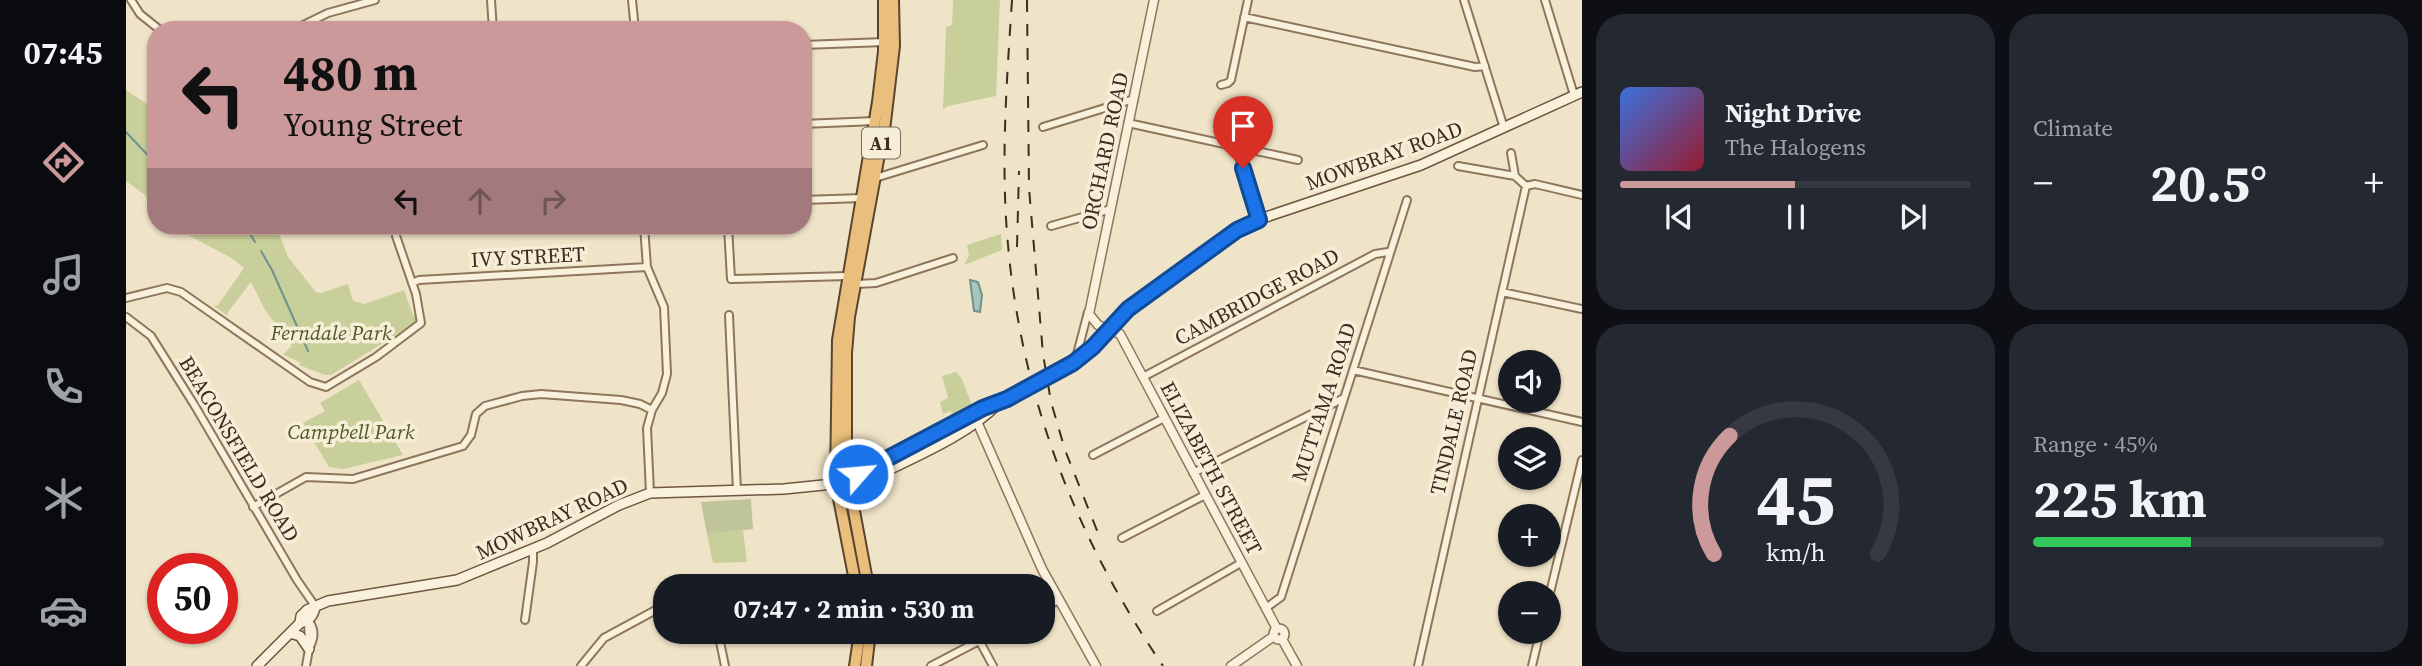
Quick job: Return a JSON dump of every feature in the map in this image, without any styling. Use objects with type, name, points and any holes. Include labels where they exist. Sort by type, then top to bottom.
[{"type":"highway","name":"A1","points":[[852,280],[885,42],[884,0]]},
{"type":"highway","name":"A1","points":[[854,574],[842,482],[838,340],[875,178],[885,121],[894,46],[893,0]]},
{"type":"highway","name":"A1","points":[[842,482],[865,574]]},
{"type":"highway","points":[[855,666],[858,644]]},
{"type":"highway","points":[[866,666],[869,644]]},
{"type":"main road","name":"MOWBRAY ROAD","points":[[315,606],[338,599],[457,580],[533,550],[619,505],[650,493],[737,491],[842,482],[975,418],[1070,365],[1136,302],[1237,230],[1259,220],[1421,165],[1578,93]]},
{"type":"main road","points":[[257,666],[304,621],[301,616],[315,606]]},
{"type":"main road","points":[[290,633],[300,636],[309,649]]},
{"type":"street","points":[[131,0],[148,21]]},
{"type":"street","points":[[312,21],[328,13],[373,0]]},
{"type":"street","points":[[491,0],[492,21]]},
{"type":"street","points":[[632,0],[634,21]]},
{"type":"street","name":"ORCHARD ROAD","points":[[1070,365],[1079,352],[1089,309],[1154,0]]},
{"type":"street","points":[[1221,85],[1231,80],[1248,0]]},
{"type":"street","points":[[1464,0],[1504,128]]},
{"type":"street","points":[[1545,0],[1578,93]]},
{"type":"street","points":[[1244,17],[1475,67],[1485,66]]},
{"type":"street","points":[[812,45],[885,42]]},
{"type":"street","points":[[1043,127],[1134,99]]},
{"type":"street","points":[[812,124],[875,121]]},
{"type":"street","points":[[1128,123],[1298,160]]},
{"type":"street","points":[[875,178],[984,145]]},
{"type":"street","points":[[1237,147],[1259,220]]},
{"type":"street","points":[[1511,153],[1515,176]]},
{"type":"street","points":[[1458,166],[1515,176],[1526,186],[1535,184],[1582,195]]},
{"type":"street","name":"TINDALE ROAD","points":[[1418,666],[1526,186]]},
{"type":"street","points":[[812,200],[862,198]]},
{"type":"street","name":"MUTTAMA ROAD","points":[[1266,608],[1281,597],[1388,252],[1407,200]]},
{"type":"street","points":[[1051,226],[1111,209]]},
{"type":"street","points":[[126,298],[161,289],[176,289],[310,382],[326,387],[358,369],[419,325],[422,317],[396,235]]},
{"type":"street","points":[[645,235],[647,267],[664,307],[667,374],[662,393],[652,410],[646,438],[650,493]]},
{"type":"street","points":[[728,235],[731,279],[852,280],[876,283],[953,258]]},
{"type":"street","name":"CAMBRIDGE ROAD","points":[[1143,377],[1375,254],[1388,252]]},
{"type":"street","name":"IVY STREET","points":[[412,283],[419,280],[647,267]]},
{"type":"street","points":[[1502,292],[1582,309]]},
{"type":"street","points":[[1089,309],[1094,323],[1109,329]]},
{"type":"street","points":[[729,315],[737,491]]},
{"type":"street","name":"BEACONSFIELD ROAD","points":[[126,317],[151,336],[315,606]]},
{"type":"street","name":"ELIZABETH STREET","points":[[1109,329],[1121,334],[1297,666]]},
{"type":"street","points":[[1353,370],[1582,422]]},
{"type":"street","points":[[253,507],[306,477],[353,479],[463,446],[471,435],[476,414],[485,406],[506,400],[541,394],[621,400],[652,410]]},
{"type":"street","points":[[1193,473],[1343,398]]},
{"type":"street","points":[[975,418],[1042,569],[1096,666]]},
{"type":"street","points":[[1093,455],[1164,418]]},
{"type":"street","points":[[1553,581],[1582,460]]},
{"type":"street","points":[[1122,538],[1205,495]]},
{"type":"street","points":[[525,620],[533,550]]},
{"type":"street","points":[[1157,611],[1241,563]]},
{"type":"street","points":[[1055,602],[1059,600]]},
{"type":"street","points":[[581,666],[604,638],[653,611]]},
{"type":"street","points":[[304,621],[313,628],[313,641],[306,666]]},
{"type":"street","points":[[1231,666],[1278,634]]},
{"type":"street","points":[[720,644],[725,666]]},
{"type":"street","points":[[931,666],[972,644]]},
{"type":"street","points":[[981,644],[993,666]]},
{"type":"street","points":[[1532,666],[1537,644]]},
{"type":"green space","points":[[953,0],[1000,0],[996,96],[943,109],[946,27],[952,25]]},
{"type":"green space","points":[[126,90],[147,104],[147,198],[126,181]]},
{"type":"green space","points":[[1001,234],[1002,250],[964,265],[969,255],[967,245]]},
{"type":"green space","name":"Ferndale Park","points":[[187,235],[280,235],[288,257],[316,292],[321,293],[348,284],[353,301],[365,304],[404,290],[413,315],[418,317],[416,323],[331,375],[325,375],[299,365],[301,363],[283,354],[292,346],[265,310],[251,282],[228,312],[228,316],[214,306],[218,305],[244,268],[230,257]]},
{"type":"green space","points":[[956,372],[962,379],[971,403],[953,416],[950,411],[943,414],[940,402],[948,398],[942,376]]},
{"type":"green space","name":"Campbell Park","points":[[359,380],[403,455],[343,469],[329,467],[303,423],[325,411],[320,403]]},
{"type":"green space","points":[[751,499],[753,529],[707,534],[701,502]]},
{"type":"green space","points":[[743,530],[747,562],[713,563],[707,534]]},
{"type":"water","points":[[970,280],[978,282],[982,295],[980,312],[974,311]]},
{"type":"waterway","points":[[126,132],[147,154]]},
{"type":"waterway","points":[[251,235],[255,242]]},
{"type":"waterway","points":[[261,251],[308,351]]},
{"type":"railway","points":[[1012,0],[1005,116],[1005,204],[1013,292],[1024,349],[1056,460],[1078,513],[1131,616],[1163,666]]},
{"type":"railway","points":[[1027,0],[1029,188],[1043,354],[1051,402],[1065,450],[1098,533]]},
{"type":"railway","points":[[1017,247],[1019,171]]},
{"type":"route","points":[[858,474],[1073,363],[1093,347],[1128,309],[1237,230],[1259,220],[1243,168]]}]
